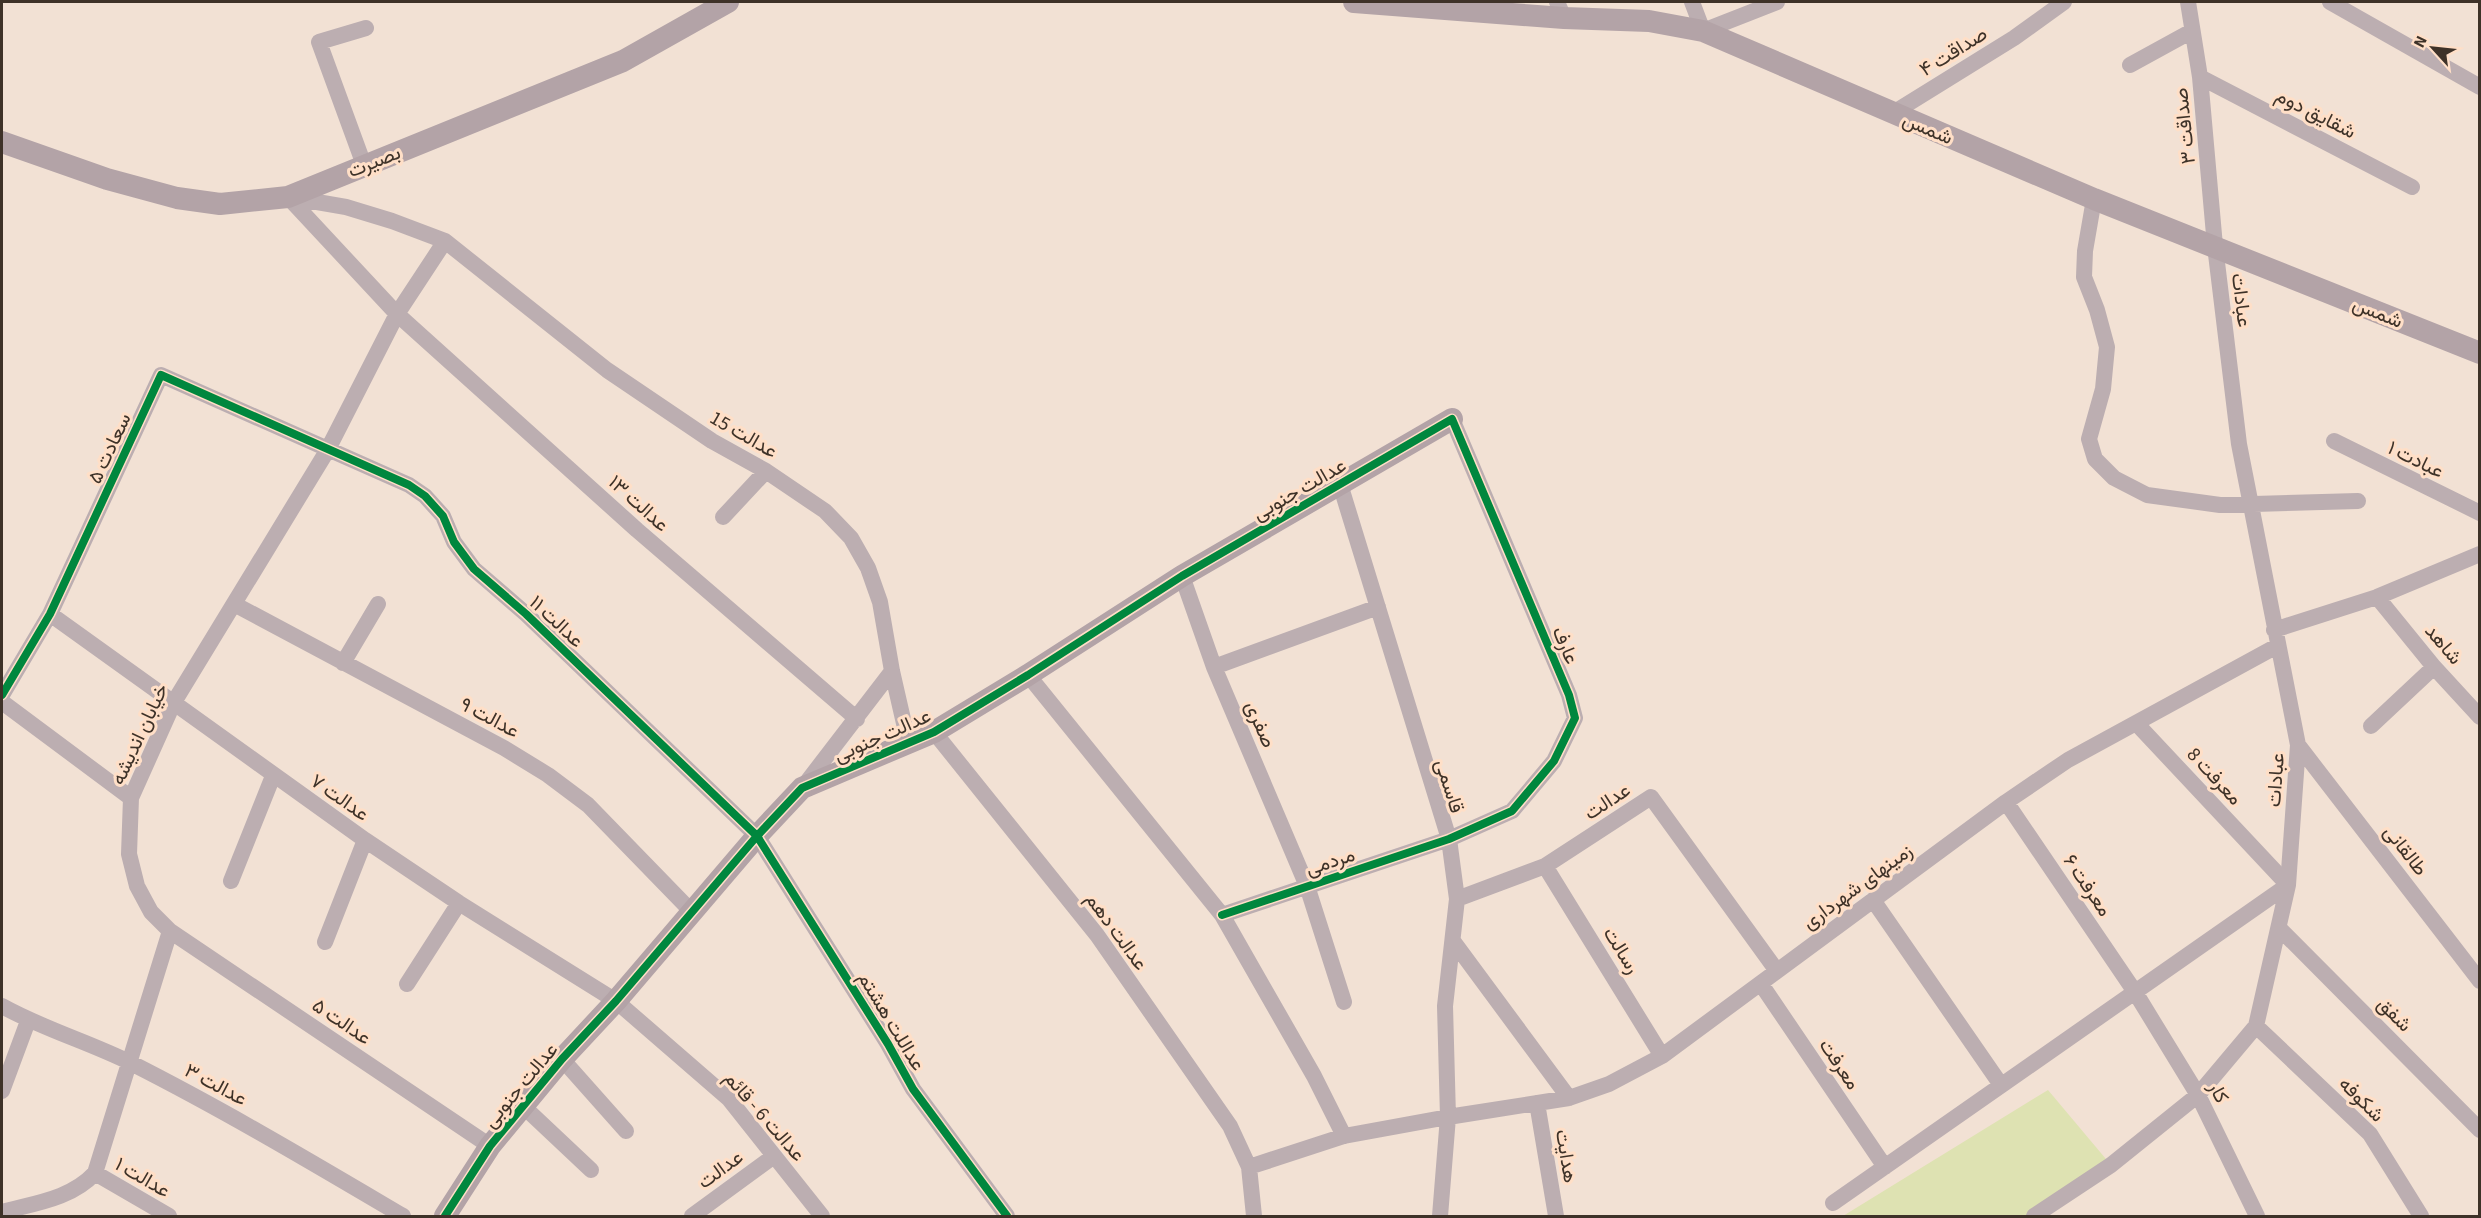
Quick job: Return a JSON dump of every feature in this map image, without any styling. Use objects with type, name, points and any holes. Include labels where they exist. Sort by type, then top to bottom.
[{"type":"street","name":"بصیرت","points":[[2,142],[107,179],[177,198],[220,204],[288,197],[623,61],[728,2]]},
{"type":"street","name":"شمس","points":[[1354,2],[1561,10],[1649,21],[1703,31],[2094,199],[2480,353]]},
{"type":"street","points":[[1692,2],[1703,31],[1777,2]]},
{"type":"street","name":"صداقت ۴","points":[[1893,113],[2014,38],[2064,2]]},
{"type":"street","points":[[2330,2],[2480,87]]},
{"type":"street","name":"صداقت ۳","points":[[2191,3],[2215,246]]},
{"type":"street","points":[[364,165],[319,42],[366,28]]},
{"type":"street","points":[[2130,65],[2192,31]]},
{"type":"street","name":"شقایق دوم","points":[[2200,77],[2412,187]]},
{"type":"street","name":"عدالت 15","points":[[288,197],[346,207],[392,220],[444,242],[607,370],[712,441],[766,471],[825,511],[850,538],[868,568],[880,602],[892,671],[908,741]]},
{"type":"street","name":"عدالت ۱۳","points":[[288,197],[398,314],[637,530],[857,719]]},
{"type":"street","points":[[2094,199],[2085,251],[2084,277],[2097,310],[2107,347],[2103,389],[2089,439],[2095,459],[2114,478],[2147,495],[2220,505],[2358,501]]},
{"type":"street","name":"خیابان اندیشه","points":[[170,931],[152,912],[136,886],[129,854],[131,798],[174,702],[327,451],[398,314],[444,242]]},
{"type":"street","name":"عبادات","points":[[2045,1214],[2111,1165],[2198,1095],[2256,1026],[2280,929],[2288,885],[2298,746],[2239,444],[2215,246]]},
{"type":"street","name":"سعادت ۵","points":[[2,695],[50,614],[161,375],[327,451]]},
{"type":"street","name":"عدالت جنوبی","points":[[445,1216],[490,1146],[562,1059],[616,1001],[757,836],[802,788],[908,741],[934,732],[1028,675],[1182,576],[1452,419]]},
{"type":"street","name":"عارف","points":[[1449,839],[1512,811],[1554,761],[1575,718],[1569,695],[1452,419]]},
{"type":"street","name":"عبادت ۱","points":[[2334,441],[2480,513]]},
{"type":"street","name":"عدالت ۱۱","points":[[327,451],[409,485],[425,496],[443,516],[454,542],[474,569],[526,614],[757,836]]},
{"type":"street","points":[[723,518],[766,471]]},
{"type":"street","name":"قاسمی","points":[[1340,484],[1449,839],[1457,899],[1445,1006],[1448,1117],[1440,1216]]},
{"type":"street","points":[[2276,638],[2480,554]]},
{"type":"street","name":"صفری","points":[[1182,576],[1214,667],[1307,886],[1344,1002]]},
{"type":"street","name":"شاهد","points":[[2377,597],[2434,666],[2479,715]]},
{"type":"street","name":"عدالت ۹","points":[[234,604],[504,748],[568,789],[588,805],[692,912]]},
{"type":"street","points":[[343,663],[378,604]]},
{"type":"street","points":[[1214,667],[1378,607]]},
{"type":"street","name":"عدالت ۷","points":[[50,614],[365,840],[459,903],[616,1001]]},
{"type":"street","name":"زمینهای شهرداری","points":[[1249,1167],[1344,1136],[1569,1098],[1609,1084],[1662,1056],[2006,802],[2068,760],[2136,723],[2276,638]]},
{"type":"street","points":[[2372,726],[2434,666]]},
{"type":"street","points":[[802,788],[892,671]]},
{"type":"street","points":[[1028,675],[1222,915],[1314,1076],[1344,1136]]},
{"type":"street","points":[[2,702],[131,798]]},
{"type":"street","name":"معرفت 8","points":[[2136,723],[2288,885]]},
{"type":"street","name":"عدالت دهم","points":[[934,732],[1097,935],[1230,1126],[1249,1167],[1254,1216]]},
{"type":"street","name":"طالقانی","points":[[2298,746],[2480,981]]},
{"type":"street","points":[[231,881],[273,776]]},
{"type":"street","name":"عدالت","points":[[1457,899],[1545,866],[1651,797],[1777,971]]},
{"type":"street","name":"معرفت ۶","points":[[2006,802],[2135,992]]},
{"type":"street","name":"عداللت هشتم","points":[[757,836],[876,1025],[913,1089],[1007,1216]]},
{"type":"street","name":"مردمی","points":[[1222,915],[1449,839]]},
{"type":"street","points":[[325,942],[365,840]]},
{"type":"street","name":"رسالت","points":[[1545,866],[1662,1056]]},
{"type":"street","points":[[1833,1203],[2288,885]]},
{"type":"street","points":[[1873,900],[2001,1085]]},
{"type":"street","points":[[406,984],[459,903]]},
{"type":"street","name":"شفق","points":[[2280,929],[2480,1130]]},
{"type":"street","points":[[2,1212],[68,1193],[83,1186],[95,1173],[170,931]]},
{"type":"street","name":"عدالت ۵","points":[[170,931],[490,1146]]},
{"type":"street","points":[[1453,940],[1569,1098]]},
{"type":"street","name":"معرفت","points":[[1761,984],[1885,1167]]},
{"type":"street","name":"کار","points":[[2135,992],[2198,1095],[2257,1216]]},
{"type":"street","name":"عدالت 6 - قائم","points":[[616,1001],[729,1099],[822,1216]]},
{"type":"street","name":"عدالت ۳","points":[[2,1006],[28,1021],[129,1062],[251,1126],[403,1216]]},
{"type":"street","points":[[2,1091],[28,1021]]},
{"type":"street","name":"شکوفه","points":[[2256,1026],[2370,1134],[2421,1216]]},
{"type":"street","points":[[562,1059],[626,1131]]},
{"type":"street","name":"هدایت","points":[[1537,1103],[1556,1216]]},
{"type":"street","points":[[523,1106],[591,1170]]},
{"type":"street","name":"عدالت","points":[[692,1216],[774,1156]]},
{"type":"street","name":"عدالت ۱","points":[[95,1173],[169,1216]]},
{"type":"green space","points":[[2048,1090],[2111,1165],[2034,1216],[1843,1216]]},
{"type":"cycle path","points":[[2,695],[50,614],[161,375],[409,485],[425,496],[443,516],[454,542],[474,569],[526,614],[757,836],[888,1044],[913,1089],[1007,1216]]},
{"type":"cycle path","points":[[445,1216],[490,1146],[562,1059],[616,1001],[757,836],[802,788],[934,732],[1028,675],[1182,576],[1452,419],[1569,695],[1575,718],[1554,761],[1512,811],[1449,839],[1222,915]]}]
